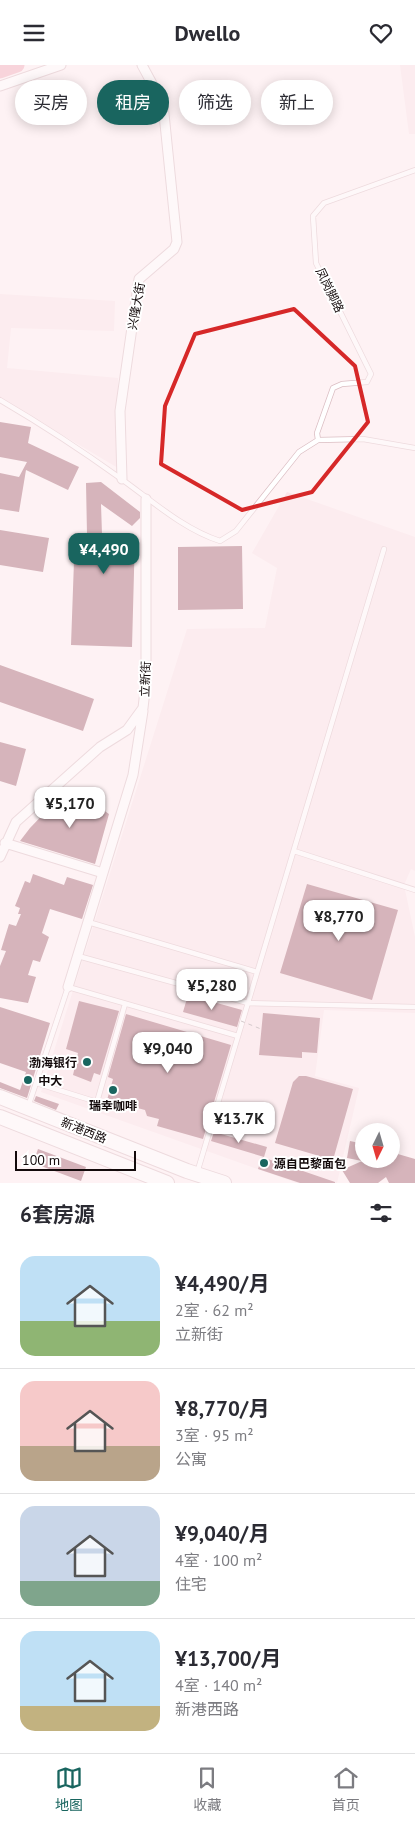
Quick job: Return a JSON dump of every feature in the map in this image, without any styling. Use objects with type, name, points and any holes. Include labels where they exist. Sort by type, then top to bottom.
[{"type":"main road","name":"新港西路","points":[[0,1097],[224,1183]]},
{"type":"main road","name":"新港西路","points":[[0,1117],[167,1183]]},
{"type":"street","points":[[0,86],[61,65]]},
{"type":"street","name":"兴隆大街","points":[[122,479],[120,411],[139,279],[174,249],[177,242],[164,104],[142,65]]},
{"type":"street","name":"立新街","points":[[0,857],[16,822],[100,747],[128,730],[143,708],[146,682],[146,499]]},
{"type":"street","points":[[68,987],[133,775],[143,708]]},
{"type":"street","points":[[5,843],[103,873]]},
{"type":"lane","name":"凤岗脚路","points":[[318,440],[317,433],[333,388],[342,384],[366,382],[371,374],[316,263],[313,216],[324,203],[415,169]]},
{"type":"lane","points":[[0,400],[122,479],[146,499],[205,536],[220,541],[236,531],[299,452],[318,440],[363,439],[415,448]]},
{"type":"lane","points":[[197,1174],[384,549]]},
{"type":"lane","points":[[294,851],[415,890]]},
{"type":"lane","points":[[88,922],[257,972]]},
{"type":"lane","points":[[78,955],[248,1003],[415,1007]]},
{"type":"lane","points":[[28,1109],[68,987],[238,1036]]},
{"type":"lane","points":[[36,1083],[97,1102],[125,1003]]},
{"type":"path","points":[[241,1021],[261,1029]]},
{"type":"highlighted area","points":[[294,309],[355,366],[368,422],[312,492],[242,510],[161,464],[165,406],[195,334]]},
{"type":"shaded area","points":[[400,65],[415,65],[415,134],[409,134]]},
{"type":"shaded area","points":[[0,294],[115,301],[114,331],[11,328],[7,368],[118,378],[118,468],[0,398]]},
{"type":"shaded area","points":[[287,492],[415,537],[415,871],[411,869],[404,885],[415,937],[415,1013],[324,1010],[315,1076],[359,1088],[337,1183],[297,1183],[41,1092],[187,629],[265,628],[277,568],[252,553]]},
{"type":"building","points":[[0,422],[31,427],[28,443],[79,467],[68,490],[26,470],[19,512],[0,509],[0,473],[19,477],[27,462],[0,457]]},
{"type":"building","points":[[101,482],[140,512],[140,518],[132,526],[101,504],[102,534],[135,535],[132,647],[71,645],[75,533],[87,534],[86,483]]},
{"type":"building","points":[[0,530],[49,538],[43,572],[0,565]]},
{"type":"building","points":[[242,546],[243,609],[178,610],[178,547]]},
{"type":"building","points":[[0,665],[94,699],[83,731],[0,702]]},
{"type":"building","points":[[0,742],[26,749],[16,786],[0,781]]},
{"type":"building","points":[[74,794],[90,801],[109,814],[95,864],[20,841],[54,803]]},
{"type":"building","points":[[33,874],[64,885],[67,877],[93,885],[82,919],[50,909],[42,933],[49,937],[40,962],[33,960],[28,975],[36,977],[28,1003],[0,998],[0,966],[6,951],[1,950],[9,924],[16,926],[21,914],[18,914],[20,908],[15,906],[25,881],[30,883]]},
{"type":"building","points":[[307,884],[398,910],[372,1000],[280,973]]},
{"type":"building","points":[[188,995],[242,1010],[237,1027],[183,1012]]},
{"type":"building","points":[[79,1001],[119,1011],[100,1075],[94,1073],[91,1082],[73,1075],[78,1053],[66,1049]]},
{"type":"building","points":[[0,1007],[50,1023],[27,1098],[0,1088],[0,1082],[20,1090],[26,1072],[0,1063]]},
{"type":"building","points":[[263,1013],[320,1018],[317,1053],[302,1052],[302,1058],[259,1055]]},
{"type":"building","points":[[126,1014],[231,1045],[203,1139],[157,1126],[159,1119],[147,1116],[145,1110],[107,1100],[113,1079],[108,1077]]},
{"type":"building","points":[[299,1076],[306,1076],[353,1089],[333,1160],[275,1143],[293,1082]]},
{"type":"building","points":[[36,1096],[59,1104],[56,1110],[34,1101]]},
{"type":"building","points":[[214,1132],[267,1147],[264,1157],[211,1141]]},
{"type":"building","points":[[350,1141],[355,1142],[355,1160],[347,1158]]},
{"type":"building","points":[[38,1149],[86,1167],[81,1181],[33,1163]]},
{"type":"building","points":[[400,1155],[415,1159],[415,1183],[389,1183],[386,1177],[378,1183],[350,1183],[342,1170],[355,1164],[355,1168],[400,1168]]},
{"type":"building","points":[[262,1157],[335,1183],[300,1183],[258,1169]]},
{"type":"waterway","points":[[0,71],[17,65]]},
{"type":"place","name":"渤海银行","points":[[87,1062]]},
{"type":"place","name":"中大","points":[[28,1080]]},
{"type":"place","name":"瑞幸咖啡","points":[[113,1090]]},
{"type":"place","name":"源自巴黎面包","points":[[264,1163]]}]
